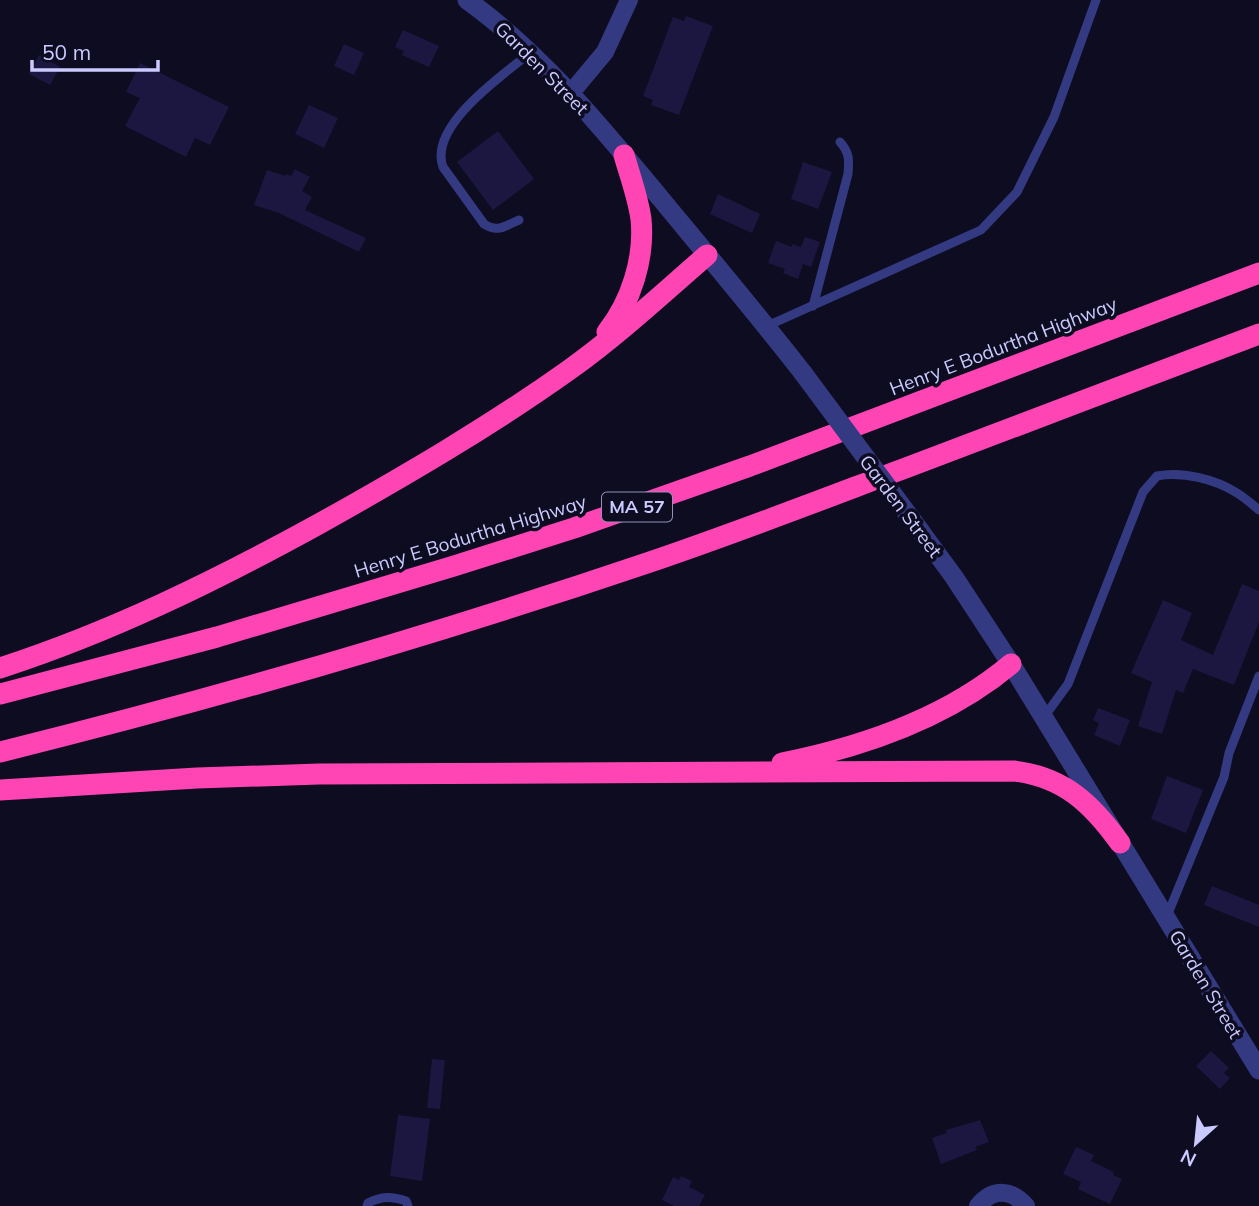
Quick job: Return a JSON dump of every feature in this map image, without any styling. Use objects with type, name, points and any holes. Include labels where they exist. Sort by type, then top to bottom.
[{"type":"highway","points":[[570,369],[594,347],[612,325],[628,297],[634,279],[640,249],[641,221],[624,155]]},
{"type":"highway","points":[[0,668],[121,623],[225,575],[389,485],[570,369],[631,322],[707,255]]},
{"type":"highway","name":"Henry E Bodurtha Highway","points":[[0,694],[229,633],[597,521],[750,466],[1259,273]]},
{"type":"highway","points":[[0,752],[233,691],[590,582],[766,521],[1259,334]]},
{"type":"highway","points":[[690,772],[736,770],[783,762],[875,737],[947,706],[995,677],[1012,663]]},
{"type":"highway","points":[[0,790],[184,778],[282,775],[1000,771],[1030,773],[1057,783],[1081,799],[1121,843]]},
{"type":"street","name":"Garden Street","points":[[467,0],[507,30],[530,52],[624,155],[767,327],[921,532],[1012,663],[1259,1070]]},
{"type":"street","points":[[570,94],[605,52],[629,0]]},
{"type":"street","points":[[978,1206],[989,1196],[1001,1193],[1017,1197],[1026,1206]]},
{"type":"lane","points":[[767,327],[981,230],[1017,191],[1054,117],[1096,0]]},
{"type":"lane","points":[[519,220],[503,228],[492,229],[484,224],[440,160],[447,134],[460,114],[530,52]]},
{"type":"lane","points":[[813,306],[848,174],[849,158],[840,142]]},
{"type":"lane","points":[[1044,717],[1068,684],[1143,492],[1157,476],[1181,474],[1202,478],[1236,492],[1259,510]]},
{"type":"lane","points":[[1166,918],[1224,777],[1229,753],[1259,676]]},
{"type":"lane","points":[[367,1206],[381,1197],[396,1197],[406,1201],[408,1206]]},
{"type":"building","points":[[686,16],[713,26],[679,115],[651,105],[653,100],[643,96],[673,17],[684,21]]},
{"type":"building","points":[[403,30],[439,46],[429,67],[402,55],[404,51],[395,47]]},
{"type":"building","points":[[344,44],[364,53],[354,75],[334,66]]},
{"type":"building","points":[[39,55],[60,67],[50,85],[29,74]]},
{"type":"building","points":[[140,63],[229,107],[210,145],[195,138],[186,157],[125,126],[140,98],[126,92]]},
{"type":"building","points":[[309,105],[338,118],[324,148],[295,134]]},
{"type":"building","points":[[498,131],[534,179],[493,210],[457,162]]},
{"type":"building","points":[[803,162],[832,172],[818,209],[791,199]]},
{"type":"building","points":[[295,169],[310,177],[302,191],[312,197],[305,210],[366,238],[359,252],[279,213],[254,205],[267,170],[291,176]]},
{"type":"building","points":[[718,194],[760,214],[752,233],[710,214]]},
{"type":"building","points":[[805,237],[820,242],[811,267],[803,264],[798,279],[783,273],[785,269],[768,263],[776,241],[792,247],[792,244],[801,247]]},
{"type":"building","points":[[1242,584],[1259,591],[1259,622],[1234,685],[1193,669],[1183,693],[1176,690],[1162,734],[1138,726],[1152,682],[1131,673],[1163,600],[1192,613],[1181,640],[1213,655]]},
{"type":"building","points":[[1098,708],[1130,720],[1120,746],[1094,735],[1099,723],[1093,720]]},
{"type":"building","points":[[1167,776],[1203,790],[1186,833],[1151,819]]},
{"type":"building","points":[[1212,886],[1259,905],[1259,927],[1204,905]]},
{"type":"building","points":[[1211,1051],[1229,1068],[1224,1073],[1230,1078],[1220,1089],[1196,1066]]},
{"type":"building","points":[[432,1059],[445,1060],[440,1109],[427,1108]]},
{"type":"building","points":[[398,1115],[430,1119],[422,1181],[390,1176]]},
{"type":"building","points":[[980,1120],[989,1142],[975,1147],[977,1150],[941,1164],[932,1138],[947,1133],[946,1130]]},
{"type":"building","points":[[1076,1147],[1094,1155],[1091,1161],[1122,1179],[1110,1204],[1078,1189],[1081,1182],[1063,1174]]},
{"type":"building","points":[[681,1176],[692,1181],[689,1187],[705,1195],[699,1206],[674,1206],[662,1200],[673,1177],[679,1180]]}]
